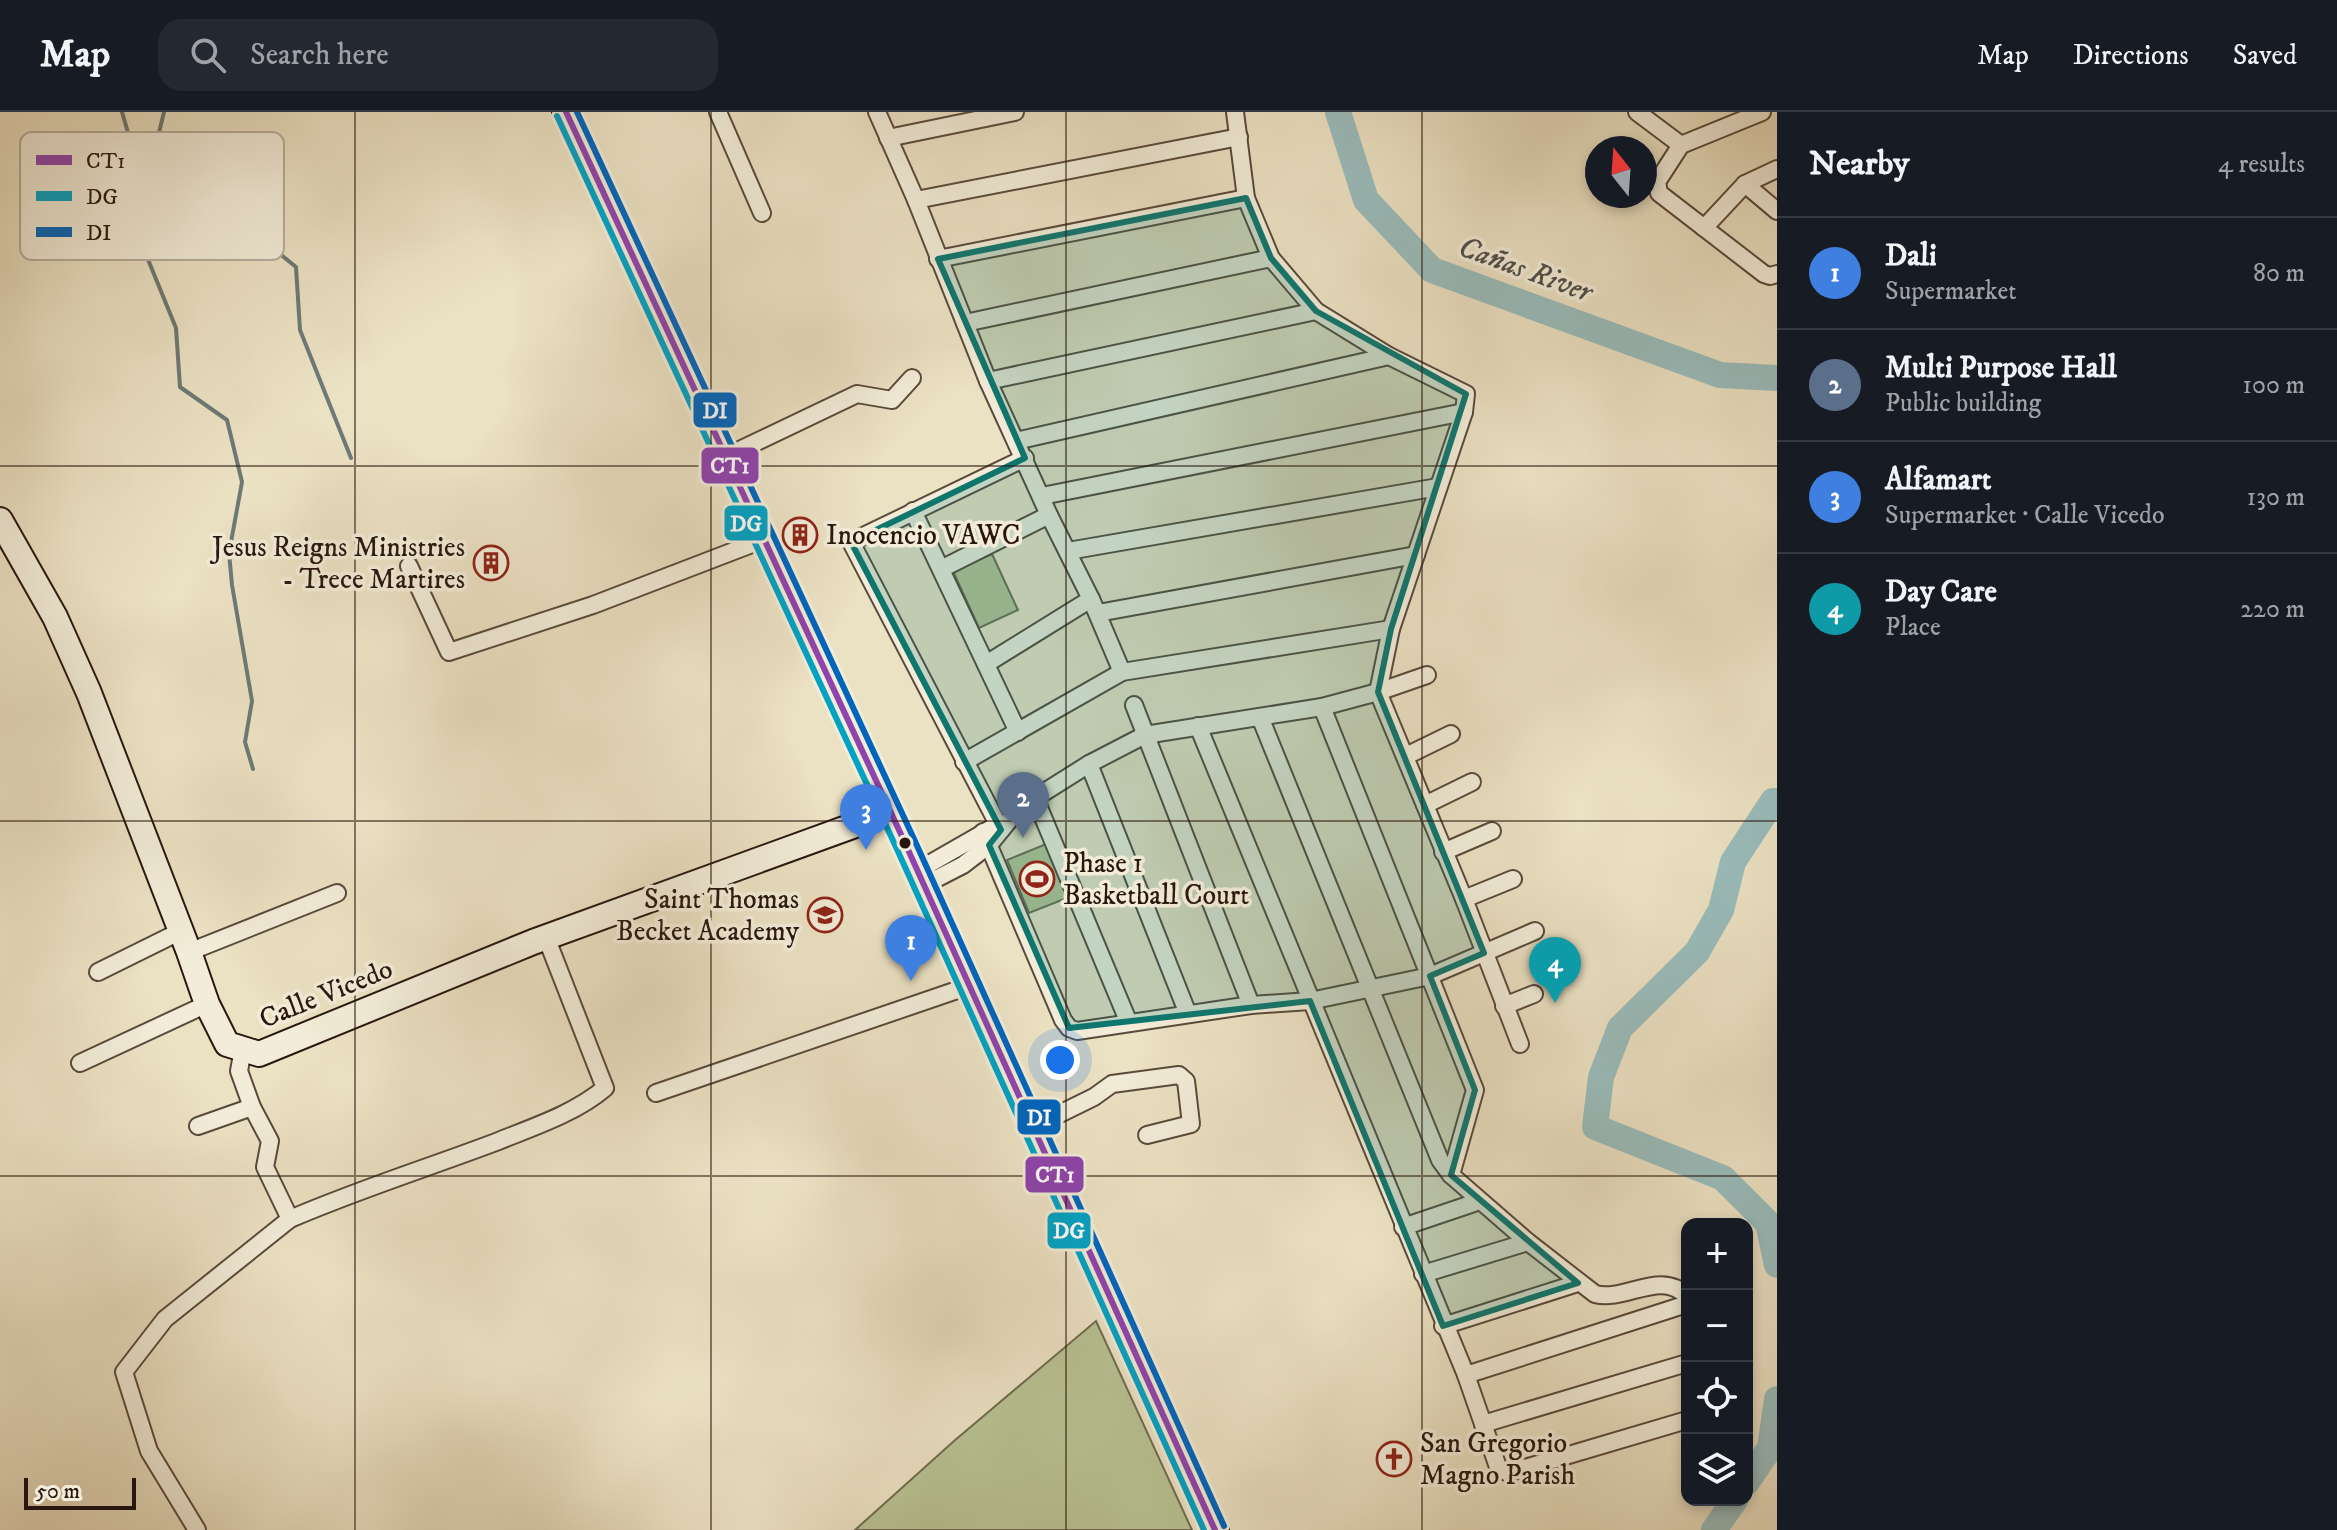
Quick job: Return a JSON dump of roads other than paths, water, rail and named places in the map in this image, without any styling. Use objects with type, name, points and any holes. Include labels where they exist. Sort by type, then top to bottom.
[{"type":"main road","points":[[566,112],[891,812],[1215,1530]]},
{"type":"street","points":[[718,112],[762,213]]},
{"type":"street","points":[[877,112],[916,200],[988,381],[1049,515],[1095,606],[1122,672]]},
{"type":"street","points":[[888,138],[1015,112]]},
{"type":"street","points":[[1235,112],[1246,198],[1271,258],[1316,311],[1389,356],[1466,394],[1464,412],[1391,629],[1378,692],[1520,1044]]},
{"type":"street","points":[[1637,112],[1681,145]]},
{"type":"street","points":[[1762,112],[1681,145],[1656,188],[1764,274],[1777,274]]},
{"type":"street","points":[[916,200],[1239,137]]},
{"type":"street","points":[[1704,228],[1745,184],[1777,170]]},
{"type":"street","points":[[1745,184],[1777,211]]},
{"type":"street","points":[[938,259],[1246,198]]},
{"type":"street","points":[[965,323],[1271,258]]},
{"type":"street","points":[[988,381],[1316,311]]},
{"type":"street","points":[[1016,441],[1389,356]]},
{"type":"street","points":[[727,456],[857,394],[892,400],[912,378]]},
{"type":"street","points":[[1042,496],[1464,412]]},
{"type":"street","points":[[1025,458],[851,542],[997,830],[1063,1020],[1069,1028],[1077,1031],[1251,1005],[1310,1001],[1370,989],[1430,976],[1535,931]]},
{"type":"street","points":[[1068,551],[1438,487]]},
{"type":"street","points":[[913,511],[1018,732]]},
{"type":"street","points":[[941,569],[1049,515]]},
{"type":"street","name":"Calle Vicedo","points":[[0,520],[55,617],[89,693],[207,1004],[227,1044],[259,1054],[546,937],[891,812]]},
{"type":"street","points":[[409,566],[449,652],[593,605],[765,539]]},
{"type":"street","points":[[986,664],[1095,606],[1416,555]]},
{"type":"street","points":[[964,762],[1122,672],[1391,629]]},
{"type":"street","points":[[921,878],[963,865],[997,830],[1035,798],[1089,764],[1145,735],[1322,707],[1427,675]]},
{"type":"street","points":[[1134,705],[1251,1005]]},
{"type":"street","points":[[1322,707],[1475,1090],[1451,1175]]},
{"type":"street","points":[[1260,717],[1440,1160],[1451,1175],[1528,1242],[1578,1283],[1601,1296],[1661,1284],[1672,1285],[1681,1292]]},
{"type":"street","points":[[1198,726],[1443,1326],[1466,1375],[1498,1467],[1508,1473],[1681,1422]]},
{"type":"street","points":[[1406,756],[1451,734]]},
{"type":"street","points":[[1089,764],[1188,1014]]},
{"type":"street","points":[[1425,805],[1472,782]]},
{"type":"street","points":[[1035,798],[1129,1023]]},
{"type":"street","points":[[1443,852],[1492,831]]},
{"type":"street","points":[[1464,899],[1513,879]]},
{"type":"street","points":[[98,972],[337,893]]},
{"type":"street","points":[[197,1530],[149,1451],[124,1372],[165,1319],[290,1219],[539,1125],[589,1101],[605,1088],[546,937]]},
{"type":"street","points":[[656,1093],[969,986]]},
{"type":"street","points":[[1504,1006],[1534,994]]},
{"type":"street","points":[[80,1063],[207,1004]]},
{"type":"street","points":[[243,1049],[239,1071],[252,1107],[270,1141],[265,1167],[290,1219]]},
{"type":"street","points":[[1033,1127],[1094,1097],[1112,1084],[1183,1077],[1191,1124],[1147,1135]]},
{"type":"street","points":[[198,1126],[252,1107]]},
{"type":"street","points":[[1403,1227],[1480,1201]]},
{"type":"street","points":[[1423,1274],[1528,1242]]},
{"type":"street","points":[[1443,1326],[1578,1283]]},
{"type":"street","points":[[1466,1375],[1681,1306]]},
{"type":"street","points":[[1483,1424],[1681,1365]]},
{"type":"waterway","points":[[122,112],[128,132]]},
{"type":"waterway","points":[[159,132],[164,112]]},
{"type":"waterway","name":"Cañas River","points":[[1338,112],[1366,200],[1432,270],[1720,375],[1777,378]]},
{"type":"waterway","points":[[284,257],[296,267],[300,330],[351,458]]},
{"type":"waterway","points":[[148,260],[176,328],[180,387],[227,420],[242,482],[229,553],[252,701],[245,742],[253,769]]},
{"type":"waterway","name":"Cañas River","points":[[1777,801],[1773,801],[1733,862],[1721,910],[1697,952],[1620,1028],[1601,1077],[1595,1127],[1723,1178],[1768,1223],[1777,1265]]},
{"type":"waterway","name":"Cañas River","points":[[1753,1473],[1770,1448],[1777,1399]]},
{"type":"waterway","name":"Cañas River","points":[[1714,1530],[1731,1506]]},
{"type":"place","name":"Inocencio VAWC","points":[[800,535]]},
{"type":"place","name":"Jesus Reigns Ministries - Trece Martires","points":[[491,563]]},
{"type":"place","name":"Multi Purpose Hall","points":[[1023,838]]},
{"type":"place","name":"Alfamart","points":[[866,850]]},
{"type":"place","name":"Phase 1 Basketball Court","points":[[1037,879]]},
{"type":"place","name":"Saint Thomas Becket Academy","points":[[825,915]]},
{"type":"place","name":"Dali","points":[[911,981]]},
{"type":"place","name":"Day Care","points":[[1555,1003]]},
{"type":"place","name":"San Gregorio Magno Parish","points":[[1394,1459]]}]
